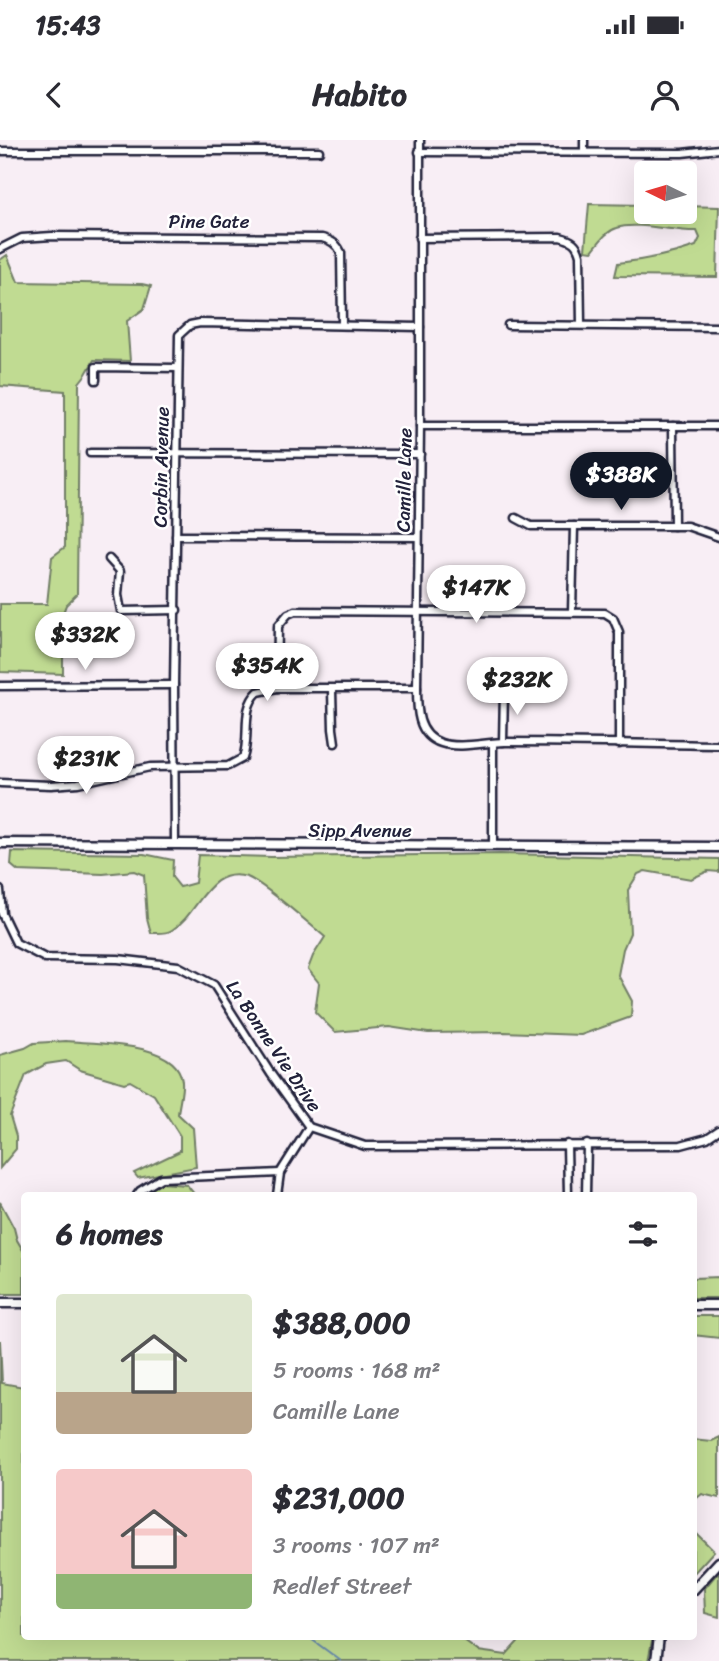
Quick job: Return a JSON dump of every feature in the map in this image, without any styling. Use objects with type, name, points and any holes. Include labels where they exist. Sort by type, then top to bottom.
[{"type":"street","points":[[254,140],[254,151]]},
{"type":"street","name":"Camille Lane","points":[[420,140],[417,688],[417,713],[420,722],[431,737],[441,743],[452,744],[503,742],[719,745]]},
{"type":"street","points":[[583,152],[584,140]]},
{"type":"street","points":[[419,152],[682,153],[719,149]]},
{"type":"street","points":[[0,151],[319,152]]},
{"type":"street","name":"Pine Gate","points":[[0,249],[22,238],[52,236],[322,238],[339,247],[341,253],[342,325]]},
{"type":"street","points":[[419,238],[570,239],[578,246],[580,255],[581,326]]},
{"type":"street","name":"Corbin Avenue","points":[[175,845],[174,685],[179,335],[190,325],[420,327]]},
{"type":"street","points":[[508,325],[719,327]]},
{"type":"street","points":[[96,380],[96,367],[177,368]]},
{"type":"street","points":[[420,426],[719,426]]},
{"type":"street","points":[[673,426],[674,526]]},
{"type":"street","points":[[90,453],[420,454]]},
{"type":"street","points":[[516,518],[531,526],[687,526],[719,537]]},
{"type":"street","points":[[572,612],[574,526]]},
{"type":"street","points":[[176,536],[418,537]]},
{"type":"street","points":[[109,559],[120,571],[118,595],[121,611],[177,610]]},
{"type":"street","points":[[277,688],[276,633],[281,620],[295,611],[606,613],[618,625],[619,744]]},
{"type":"street","points":[[0,686],[174,685]]},
{"type":"street","points":[[0,783],[78,783],[97,781],[150,767],[228,766],[243,758],[246,750],[247,712],[252,698],[258,692],[277,688],[417,688]]},
{"type":"street","points":[[332,690],[335,743]]},
{"type":"street","points":[[503,742],[504,690]]},
{"type":"street","points":[[493,743],[493,846]]},
{"type":"street","name":"Sipp Avenue","points":[[0,843],[719,847]]},
{"type":"street","name":"La Bonne Vie Drive","points":[[0,890],[2,914],[16,943],[45,958],[118,959],[178,965],[214,985],[271,1074],[309,1127],[365,1146],[681,1144],[707,1138],[719,1130]]},
{"type":"street","points":[[277,1192],[280,1173],[309,1127]]},
{"type":"street","points":[[567,1144],[568,1192]]},
{"type":"street","points":[[586,1192],[587,1144]]},
{"type":"street","points":[[139,1192],[161,1178],[280,1173]]},
{"type":"street","points":[[0,1303],[21,1303]]},
{"type":"street","points":[[697,1305],[719,1305]]},
{"type":"street","points":[[697,1586],[719,1562]]},
{"type":"street","points":[[656,1661],[659,1640]]},
{"type":"green space","points":[[589,204],[634,205],[634,224],[697,224],[697,206],[719,207],[717,277],[615,276],[618,263],[657,257],[696,246],[700,238],[697,231],[625,226],[609,232],[592,251],[585,250]]},
{"type":"green space","points":[[7,255],[18,282],[151,286],[144,309],[127,321],[130,361],[94,360],[79,383],[77,594],[66,605],[63,613],[63,674],[0,672],[0,604],[47,604],[52,557],[65,547],[65,391],[0,386],[0,260]]},
{"type":"green space","points":[[12,852],[144,854],[173,860],[172,877],[180,887],[195,883],[198,855],[271,857],[501,854],[719,859],[719,872],[708,871],[691,879],[645,871],[638,874],[628,890],[630,933],[623,949],[618,975],[632,1001],[631,1017],[581,1035],[428,1033],[389,1027],[335,1032],[315,1012],[319,983],[308,969],[325,937],[255,881],[234,875],[223,878],[213,884],[190,913],[172,930],[151,933],[147,918],[144,875],[134,871],[103,874],[18,871],[11,865]]},
{"type":"green space","points":[[66,1041],[133,1047],[166,1058],[177,1068],[182,1081],[178,1114],[193,1128],[196,1167],[138,1178],[134,1173],[180,1151],[180,1136],[154,1095],[130,1081],[124,1083],[80,1070],[66,1061],[46,1064],[26,1075],[10,1116],[16,1136],[16,1149],[0,1168],[0,1055],[34,1043]]},
{"type":"green space","points":[[160,1183],[187,1185],[193,1192],[147,1192]]},
{"type":"green space","points":[[0,1202],[21,1247],[21,1294],[0,1294]]},
{"type":"green space","points":[[719,1277],[719,1298],[697,1298],[697,1278]]},
{"type":"green space","points":[[697,1316],[719,1316],[719,1338],[697,1335]]},
{"type":"green space","points":[[0,1340],[2,1383],[21,1386],[21,1640],[463,1640],[478,1651],[506,1655],[519,1640],[652,1640],[648,1661],[0,1661]]},
{"type":"green space","points":[[719,1437],[719,1498],[702,1494],[697,1498],[697,1439],[711,1441]]},
{"type":"green space","points":[[697,1534],[714,1551],[697,1570]]},
{"type":"green space","points":[[719,1571],[719,1617],[705,1613],[704,1589]]},
{"type":"waterway","points":[[312,1640],[341,1661]]}]
